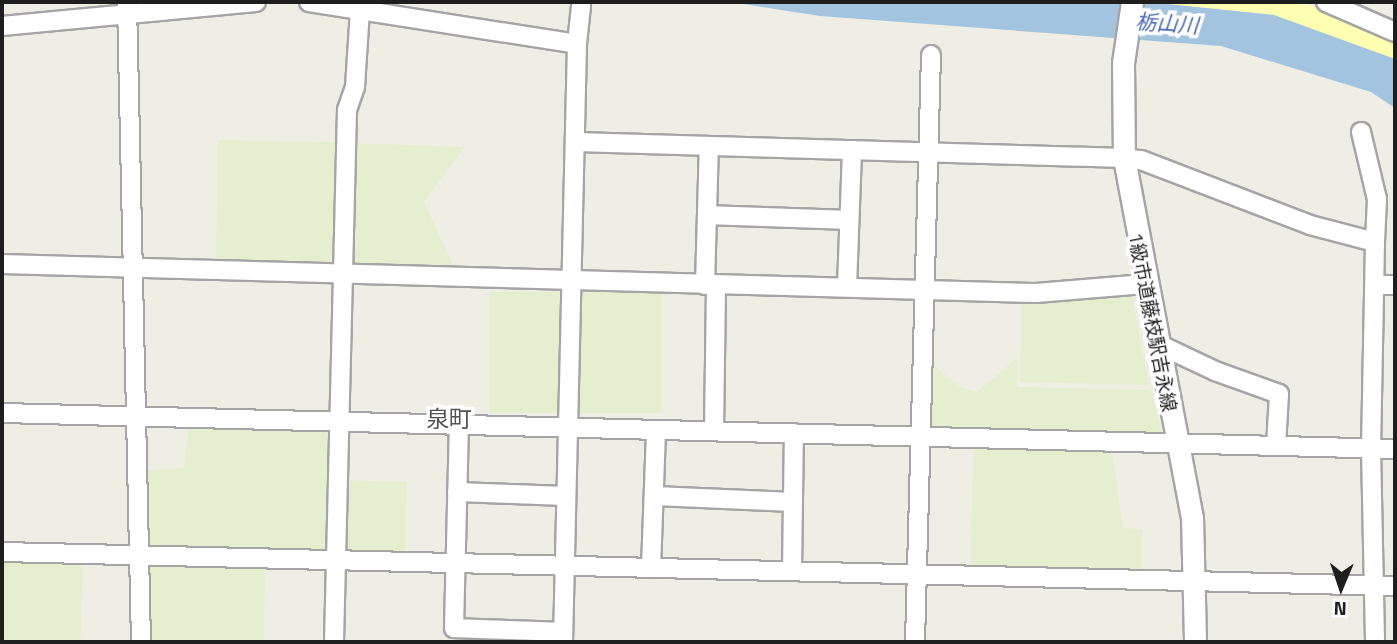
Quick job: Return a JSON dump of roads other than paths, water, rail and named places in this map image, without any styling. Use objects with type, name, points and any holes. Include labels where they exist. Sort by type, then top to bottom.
[{"type":"street","points":[[2,26],[127,7],[256,2]]},
{"type":"street","points":[[309,2],[577,44]]},
{"type":"street","name":"1級市道藤枝駅吉永線","points":[[1132,2],[1124,64],[1124,158],[1192,517],[1197,584],[1195,642]]},
{"type":"street","points":[[1326,2],[1395,32]]},
{"type":"street","points":[[459,423],[454,628],[563,637],[577,44],[581,6]]},
{"type":"street","points":[[127,7],[135,269],[141,642]]},
{"type":"street","points":[[334,642],[347,110],[355,86],[360,9]]},
{"type":"street","points":[[915,642],[931,55]]},
{"type":"street","points":[[1361,132],[1377,199],[1371,449],[1375,642]]},
{"type":"street","points":[[576,142],[1141,160],[1310,225],[1375,242]]},
{"type":"street","points":[[709,146],[708,215],[714,431]]},
{"type":"street","points":[[847,287],[852,150]]},
{"type":"street","points":[[708,215],[849,220]]},
{"type":"street","points":[[2,264],[343,276],[923,288],[1035,293],[1146,284]]},
{"type":"street","points":[[1375,285],[1395,285]]},
{"type":"street","points":[[1158,344],[1215,371],[1279,394],[1276,446]]},
{"type":"street","points":[[2,413],[340,419],[569,428],[1395,449]]},
{"type":"street","points":[[651,568],[656,430]]},
{"type":"street","points":[[792,571],[794,433]]},
{"type":"street","points":[[457,492],[566,496]]},
{"type":"street","points":[[654,496],[793,502]]},
{"type":"street","points":[[2,552],[916,574],[1197,584],[1395,586]]},
{"type":"water","name":"栃山川","points":[[730,2],[1148,2],[1274,15],[1395,59],[1395,108],[1371,92],[1221,46],[820,16]]},
{"type":"waterway","points":[[1350,2],[1395,22]]},
{"type":"district","name":"泉町","points":[[449,419]]}]
